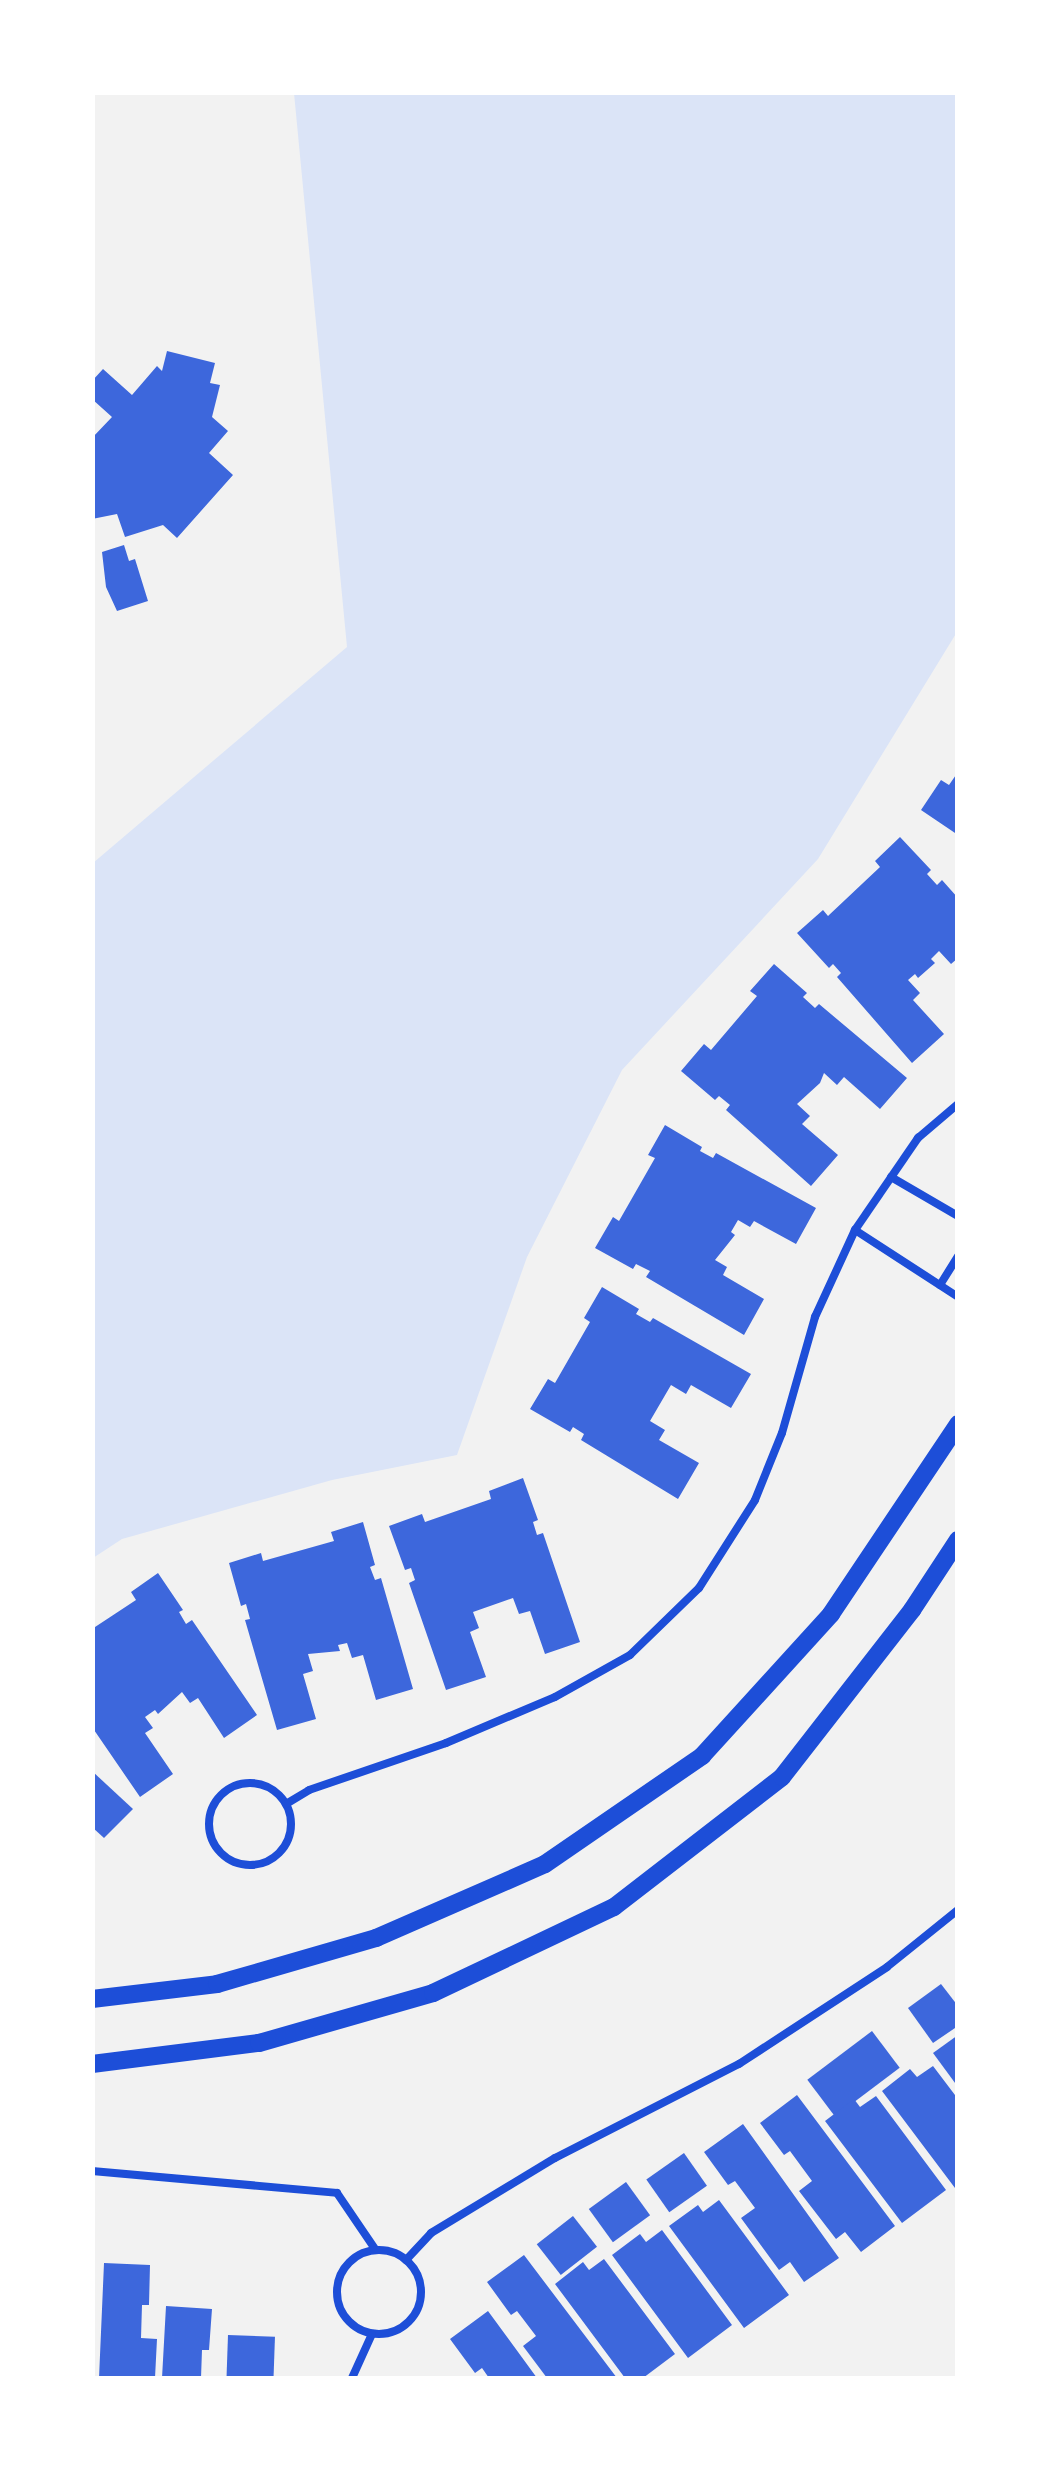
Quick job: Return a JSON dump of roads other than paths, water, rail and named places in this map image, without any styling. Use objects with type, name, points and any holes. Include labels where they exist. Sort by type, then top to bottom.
[{"type":"street","points":[[92,1999],[216,1984],[376,1938],[545,1864],[702,1756],[831,1614],[958,1424]]},
{"type":"street","points":[[92,2064],[259,2043],[433,1993],[614,1907],[782,1777],[912,1610],[958,1540]]},
{"type":"lane","points":[[286,1804],[309,1790],[446,1743],[555,1698],[630,1655],[699,1588],[755,1500],[782,1433],[816,1316],[855,1230],[918,1138],[958,1104]]},
{"type":"lane","points":[[891,1177],[958,1216]]},
{"type":"lane","points":[[855,1230],[958,1296]]},
{"type":"lane","points":[[940,1285],[958,1256]]},
{"type":"lane","points":[[249,1783],[268,1786],[286,1804],[292,1818],[290,1838],[279,1854],[262,1865],[242,1866],[224,1857],[212,1841],[209,1821],[215,1802],[229,1788],[249,1783]]},
{"type":"lane","points":[[406,2260],[431,2233],[555,2158],[740,2064],[888,1967],[958,1910]]},
{"type":"lane","points":[[92,2170],[337,2193],[374,2249]]},
{"type":"lane","points":[[374,2249],[398,2253],[406,2260],[416,2270],[422,2293],[415,2316],[396,2331],[372,2334],[350,2324],[338,2303],[338,2278],[352,2258],[374,2249]]},
{"type":"lane","points":[[352,2378],[372,2334]]}]
